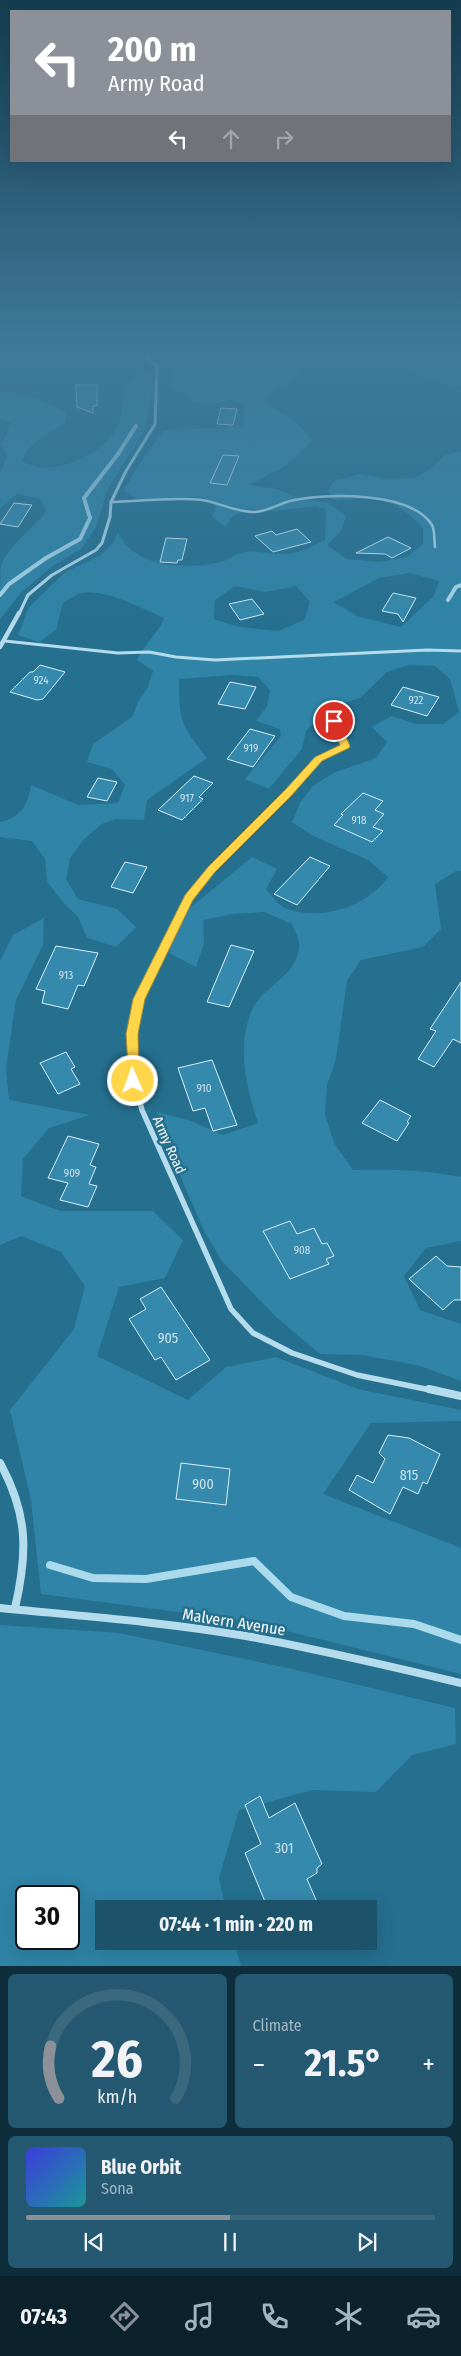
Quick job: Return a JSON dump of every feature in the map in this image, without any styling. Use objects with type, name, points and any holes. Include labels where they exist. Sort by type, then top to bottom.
[{"type":"street","points":[[0,647],[28,596],[37,586],[52,575],[96,550],[102,543],[110,517],[110,502],[122,477],[140,448]]},
{"type":"street","name":"Army Road","points":[[334,721],[346,746],[318,759],[289,792],[212,870],[189,898],[139,999],[132,1034],[133,1081],[142,1110],[214,1275],[231,1309],[253,1334],[292,1353],[357,1375],[461,1396]]},
{"type":"street","points":[[0,1463],[17,1497],[23,1527],[25,1564],[15,1608]]},
{"type":"street","name":"Malvern Avenue","points":[[0,1608],[156,1623],[246,1636],[332,1653],[461,1683]]},
{"type":"lane","points":[[110,502],[201,500],[212,502],[237,512],[246,512],[269,510],[288,502],[299,500],[338,497],[379,499],[415,510],[432,525],[434,547]]},
{"type":"lane","points":[[5,641],[118,652],[149,652],[176,657],[215,660],[427,650],[461,651]]},
{"type":"shaded area","points":[[2,448],[30,448],[22,462],[42,468],[73,462],[99,448],[134,448],[108,488],[96,527],[81,549],[51,567],[20,594],[0,619],[1,565],[10,550],[46,511],[40,499],[17,494],[0,508],[0,473],[7,456]]},
{"type":"shaded area","points":[[151,448],[305,448],[287,465],[249,485],[276,489],[300,498],[328,503],[346,516],[341,531],[327,545],[347,559],[378,562],[407,557],[423,544],[423,528],[401,509],[382,500],[333,500],[328,491],[334,481],[359,474],[387,479],[415,478],[432,468],[443,456],[461,451],[461,871],[456,871],[435,884],[441,929],[423,947],[361,960],[347,981],[336,1059],[327,1085],[325,1114],[334,1143],[353,1170],[407,1170],[461,1177],[461,1241],[426,1248],[404,1276],[420,1310],[461,1324],[461,1381],[420,1366],[363,1355],[320,1354],[276,1317],[222,1261],[204,1231],[165,1141],[157,1112],[191,1121],[223,1135],[258,1123],[250,1096],[245,1068],[244,1053],[247,1025],[256,1003],[293,966],[299,946],[297,935],[292,924],[264,912],[233,914],[203,920],[204,943],[196,967],[169,953],[177,929],[190,908],[252,857],[277,869],[266,889],[282,907],[299,912],[313,913],[342,909],[355,904],[379,888],[388,877],[368,860],[313,836],[292,822],[300,803],[313,786],[333,773],[376,758],[387,742],[372,727],[391,716],[416,724],[443,724],[459,712],[450,679],[435,666],[409,665],[387,672],[360,698],[337,705],[319,717],[306,731],[302,749],[269,789],[245,779],[281,736],[280,729],[256,721],[267,706],[270,690],[258,677],[232,675],[179,679],[183,722],[207,758],[147,800],[144,820],[115,819],[102,824],[83,840],[70,859],[66,879],[78,899],[117,909],[136,927],[116,947],[87,938],[78,917],[61,900],[47,881],[45,859],[32,841],[0,837],[0,822],[18,814],[28,798],[31,785],[78,805],[118,803],[125,785],[112,769],[87,762],[93,744],[132,717],[138,702],[148,687],[153,671],[137,660],[164,618],[112,596],[90,592],[81,593],[63,602],[56,630],[39,642],[18,635],[29,607],[64,573],[101,555],[113,543],[118,532],[125,544],[136,553],[149,560],[179,566],[209,564],[245,552],[291,554],[325,540],[326,510],[316,506],[274,511],[251,509],[233,516],[225,527],[212,517],[216,506],[202,497],[137,499],[124,490]],"holes":[[[409,573],[439,581],[433,597],[401,627],[357,616],[334,602],[379,578]],[[235,586],[266,592],[296,586],[310,602],[304,620],[278,631],[239,627],[214,619],[215,600]]]},
{"type":"shaded area","points":[[44,918],[43,945],[16,1000],[6,1068],[9,1100],[90,1115],[49,1128],[23,1159],[21,1196],[60,1211],[153,1211],[183,1240],[165,1278],[119,1287],[97,1356],[188,1400],[226,1367],[276,1357],[358,1389],[461,1410],[461,1421],[371,1423],[323,1494],[461,1548],[461,1674],[246,1621],[41,1594],[31,1500],[10,1410],[74,1329],[85,1286],[61,1252],[21,1236],[0,1245],[0,961],[13,935]]},
{"type":"shaded area","points":[[0,1625],[119,1633],[288,1668],[455,1708],[456,1744],[412,1755],[376,1792],[312,1790],[239,1810],[219,1878],[224,1900],[95,1900],[95,1950],[237,1950],[241,1966],[0,1966]]},
{"type":"building","points":[[223,455],[239,456],[227,485],[210,483]]},
{"type":"building","points":[[14,503],[32,505],[18,527],[0,524]]},
{"type":"building","points":[[297,529],[311,542],[273,552],[255,536],[272,531],[276,535]]},
{"type":"building","points":[[388,537],[411,548],[392,558],[385,554],[356,553]]},
{"type":"building","points":[[166,538],[187,539],[182,560],[178,560],[177,563],[160,562]]},
{"type":"building","points":[[393,593],[416,598],[403,622],[398,614],[382,611]]},
{"type":"building","points":[[252,599],[264,614],[240,620],[229,604]]},
{"type":"building","points":[[40,665],[65,672],[43,699],[37,700],[10,692],[30,672],[33,672]]},
{"type":"building","points":[[230,682],[256,687],[245,709],[218,704]]},
{"type":"building","points":[[403,687],[439,697],[427,716],[391,705]]},
{"type":"building","points":[[250,729],[275,736],[253,767],[227,759]]},
{"type":"building","points":[[194,776],[213,783],[199,797],[203,799],[182,820],[158,810]]},
{"type":"building","points":[[98,778],[117,782],[107,801],[87,797]]},
{"type":"building","points":[[363,793],[383,801],[375,810],[384,814],[373,827],[383,831],[372,842],[334,825],[343,815],[341,814]]},
{"type":"building","points":[[310,857],[330,866],[297,905],[274,894]]},
{"type":"building","points":[[125,862],[147,867],[133,893],[111,887]]},
{"type":"building","points":[[231,945],[254,951],[229,1007],[207,1002]]},
{"type":"building","points":[[56,946],[98,953],[84,986],[78,985],[68,1009],[42,1003],[45,991],[36,989]]},
{"type":"building","points":[[461,982],[461,1043],[453,1039],[434,1067],[418,1059],[436,1031],[430,1029]]},
{"type":"building","points":[[66,1052],[75,1067],[71,1069],[80,1084],[58,1094],[40,1063]]},
{"type":"building","points":[[212,1060],[237,1125],[213,1131],[205,1108],[193,1111],[178,1068]]},
{"type":"building","points":[[380,1100],[411,1116],[407,1122],[409,1123],[397,1141],[362,1123]]},
{"type":"building","points":[[68,1136],[99,1144],[90,1165],[96,1167],[89,1184],[97,1186],[88,1207],[60,1200],[68,1183],[48,1178]]},
{"type":"building","points":[[290,1221],[297,1234],[314,1228],[322,1244],[327,1243],[334,1256],[326,1259],[329,1264],[290,1279],[263,1231]]},
{"type":"building","points":[[436,1256],[447,1266],[461,1267],[461,1300],[454,1300],[443,1310],[409,1279]]},
{"type":"building","points":[[161,1287],[210,1360],[176,1380],[161,1357],[155,1360],[129,1319],[146,1309],[140,1299]]},
{"type":"building","points":[[388,1435],[409,1438],[440,1454],[427,1484],[423,1482],[418,1494],[403,1487],[390,1514],[349,1490],[357,1475],[373,1483],[385,1459],[379,1453]]},
{"type":"building","points":[[181,1463],[230,1469],[226,1505],[176,1499]]},
{"type":"building","points":[[260,1796],[269,1818],[295,1803],[322,1864],[317,1868],[317,1873],[307,1879],[316,1900],[264,1900],[245,1853],[261,1844],[245,1805]]},
{"type":"waterway","points":[[0,595],[9,584],[46,558],[80,539],[90,518],[84,498],[122,448]]},
{"type":"waterway","points":[[448,600],[456,587],[461,585]]},
{"type":"waterway","points":[[50,1565],[93,1578],[146,1579],[254,1561],[291,1597],[344,1616],[414,1624],[461,1640]]},
{"type":"route","points":[[133,1081],[132,1023],[139,999],[160,953],[189,898],[212,870],[289,792],[318,759],[346,746],[334,721]]}]
